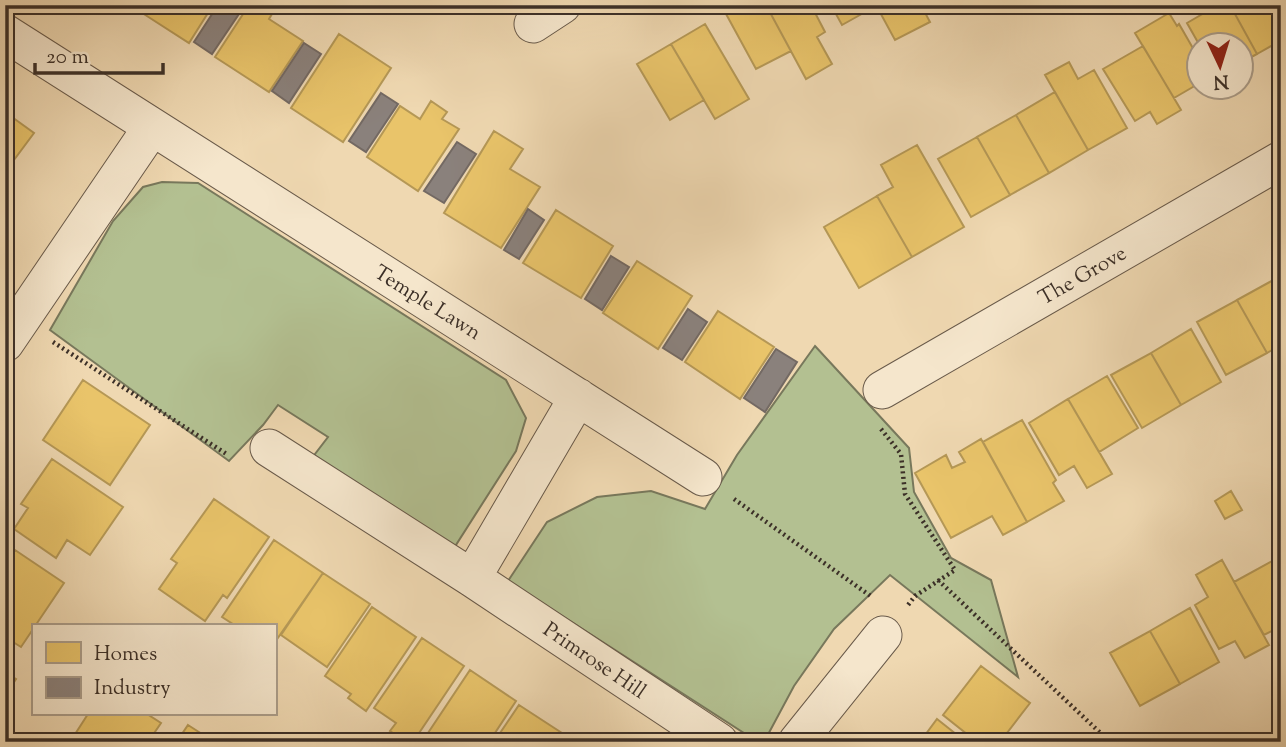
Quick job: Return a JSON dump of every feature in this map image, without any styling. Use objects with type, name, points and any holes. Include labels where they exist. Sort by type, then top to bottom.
[{"type":"street","name":"Temple Lawn","points":[[5,33],[703,477]]},
{"type":"street","points":[[13,332],[152,127]]},
{"type":"street","name":"The Grove","points":[[883,390],[1281,160]]},
{"type":"street","points":[[472,578],[578,397]]},
{"type":"street","name":"Primrose Hill","points":[[270,448],[719,742]]},
{"type":"street","points":[[797,742],[880,618]]},
{"type":"path","points":[[13,332],[234,459],[270,448]]},
{"type":"path","points":[[883,390],[868,414],[901,454],[905,494],[955,570],[939,580],[1110,742]]},
{"type":"path","points":[[703,477],[880,618]]},
{"type":"green space","points":[[162,182],[198,183],[506,380],[526,418],[516,451],[454,548],[312,458],[328,437],[278,405],[229,461],[50,330],[113,221],[143,187]]},
{"type":"green space","points":[[815,346],[909,448],[914,492],[951,558],[991,580],[1018,677],[890,575],[834,629],[794,686],[764,742],[758,742],[508,581],[547,522],[597,497],[651,491],[705,509],[737,455]]},
{"type":"building: Homes","points":[[138,5],[213,5],[189,43],[136,9]]},
{"type":"building: Homes","points":[[249,5],[270,5],[275,9],[269,19],[303,41],[269,92],[215,57]]},
{"type":"building: Homes","points":[[737,5],[766,5],[791,51],[756,69],[725,12]]},
{"type":"building: Homes","points":[[766,5],[811,5],[825,32],[817,37],[832,64],[806,79]]},
{"type":"building: Homes","points":[[831,5],[876,5],[876,6],[842,25]]},
{"type":"building: Homes","points":[[876,5],[921,5],[930,22],[895,40]]},
{"type":"building: Homes","points":[[1218,5],[1230,5],[1245,32],[1192,32],[1187,23]]},
{"type":"building: Homes","points":[[1230,5],[1281,5],[1281,27],[1274,31],[1280,41],[1257,54],[1254,49],[1254,32],[1245,32]]},
{"type":"building: Homes","points":[[1169,13],[1177,26],[1179,24],[1184,33],[1184,92],[1174,98],[1135,33]]},
{"type":"building: Homes","points":[[705,24],[749,99],[715,119],[671,44]]},
{"type":"building: Homes","points":[[339,34],[391,68],[343,142],[291,108]]},
{"type":"building: Homes","points":[[671,44],[704,100],[670,120],[637,64]]},
{"type":"building: Homes","points":[[1143,46],[1181,110],[1157,124],[1150,112],[1135,121],[1103,69]]},
{"type":"building: Homes","points":[[1069,62],[1078,79],[1094,70],[1127,128],[1088,150],[1045,75]]},
{"type":"building: Homes","points":[[1055,92],[1088,150],[1049,173],[1016,115]]},
{"type":"building: Homes","points":[[431,101],[447,112],[442,119],[459,129],[418,191],[367,157],[400,106],[420,119]]},
{"type":"building: Homes","points":[[5,112],[34,133],[5,172]]},
{"type":"building: Homes","points":[[1016,115],[1049,173],[1010,195],[977,137]]},
{"type":"building: Homes","points":[[494,131],[523,149],[510,169],[540,187],[501,248],[444,213]]},
{"type":"building: Homes","points":[[977,137],[1010,195],[971,217],[938,159]]},
{"type":"building: Homes","points":[[917,145],[964,227],[912,257],[877,196],[893,187],[881,165]]},
{"type":"building: Homes","points":[[877,196],[912,257],[859,288],[824,227]]},
{"type":"building: Homes","points":[[556,210],[613,246],[581,298],[523,263]]},
{"type":"building: Homes","points":[[637,261],[692,296],[658,349],[603,313]]},
{"type":"building: Homes","points":[[1277,278],[1281,285],[1281,345],[1267,353],[1237,300]]},
{"type":"building: Homes","points":[[1237,300],[1267,353],[1226,375],[1197,322]]},
{"type":"building: Homes","points":[[718,311],[774,347],[740,399],[685,362]]},
{"type":"building: Homes","points":[[1191,329],[1221,382],[1181,405],[1151,353]]},
{"type":"building: Homes","points":[[1151,353],[1181,405],[1142,428],[1111,375]]},
{"type":"building: Homes","points":[[1107,376],[1138,428],[1099,452],[1068,399]]},
{"type":"building: Homes","points":[[83,380],[150,425],[110,485],[43,440]]},
{"type":"building: Homes","points":[[1068,399],[1112,474],[1087,488],[1074,466],[1059,475],[1029,423]]},
{"type":"building: Homes","points":[[1022,420],[1056,480],[1053,483],[1064,501],[1027,522],[983,442]]},
{"type":"building: Homes","points":[[981,439],[1027,522],[1003,535],[992,516],[951,538],[915,473],[946,455],[952,468],[965,462],[959,452]]},
{"type":"building: Homes","points":[[52,459],[123,507],[90,555],[67,540],[56,558],[14,529],[28,508],[21,504]]},
{"type":"building: Homes","points":[[1231,491],[1242,510],[1225,519],[1215,501]]},
{"type":"building: Homes","points":[[214,499],[269,537],[227,598],[223,595],[205,621],[159,589],[177,563],[171,559]]},
{"type":"building: Homes","points":[[274,540],[323,573],[276,641],[276,624],[233,624],[222,617]]},
{"type":"building: Homes","points":[[15,550],[64,583],[36,624],[32,624],[32,631],[21,647],[5,637],[5,565]]},
{"type":"building: Homes","points":[[1222,560],[1269,645],[1245,658],[1235,641],[1219,649],[1195,605],[1208,597],[1196,575]]},
{"type":"building: Homes","points":[[1274,560],[1281,572],[1281,626],[1264,635],[1234,582]]},
{"type":"building: Homes","points":[[323,573],[370,604],[327,667],[281,635]]},
{"type":"building: Homes","points":[[372,607],[416,637],[366,711],[348,698],[351,694],[325,676]]},
{"type":"building: Homes","points":[[1190,608],[1219,662],[1180,684],[1150,631]]},
{"type":"building: Homes","points":[[1150,631],[1180,684],[1140,706],[1110,653]]},
{"type":"building: Homes","points":[[422,638],[464,666],[413,742],[406,742],[390,731],[396,723],[374,708]]},
{"type":"building: Homes","points":[[981,666],[1030,703],[1000,742],[977,742],[943,715]]},
{"type":"building: Homes","points":[[470,670],[516,701],[489,742],[422,742]]},
{"type":"building: Homes","points":[[5,672],[16,679],[5,696]]},
{"type":"building: Homes","points":[[519,705],[565,735],[560,742],[494,742]]},
{"type":"building: Homes","points":[[87,716],[150,716],[161,723],[148,742],[70,742]]},
{"type":"building: Homes","points":[[937,719],[966,742],[920,742]]},
{"type":"building: Homes","points":[[188,725],[205,736],[201,742],[178,740]]},
{"type":"building: Industry","points":[[218,5],[245,5],[212,54],[194,42]]},
{"type":"building: Industry","points":[[304,43],[321,54],[289,103],[272,91]]},
{"type":"building: Industry","points":[[381,93],[398,104],[366,152],[349,141]]},
{"type":"building: Industry","points":[[457,142],[476,154],[444,203],[424,191]]},
{"type":"building: Industry","points":[[528,209],[544,220],[519,259],[504,250]]},
{"type":"building: Industry","points":[[611,256],[629,267],[602,310],[585,299]]},
{"type":"building: Industry","points":[[688,309],[707,322],[682,360],[663,348]]},
{"type":"building: Industry","points":[[776,349],[797,362],[765,412],[744,398]]}]
